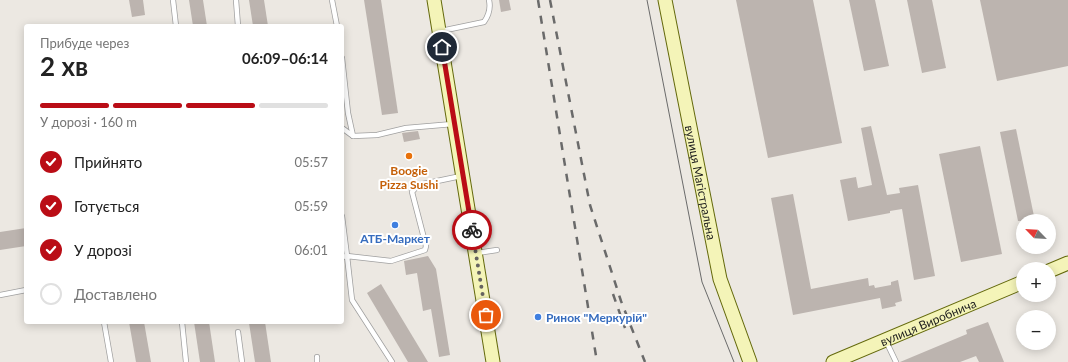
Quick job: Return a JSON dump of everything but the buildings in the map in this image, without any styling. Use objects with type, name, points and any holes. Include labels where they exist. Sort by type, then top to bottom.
[{"type":"street","points":[[434,0],[493,362]]},
{"type":"street","name":"вулиця Магістральна","points":[[665,0],[720,279],[750,362]]},
{"type":"street","points":[[1056,268],[1068,264]]},
{"type":"street","name":"вулиця Виробнича","points":[[833,362],[1016,285]]},
{"type":"lane","points":[[173,0],[176,24]]},
{"type":"lane","points":[[236,0],[238,24]]},
{"type":"lane","points":[[332,0],[336,24]]},
{"type":"lane","points":[[440,32],[484,22],[488,16],[490,8],[489,0]]},
{"type":"lane","points":[[344,76],[348,113],[353,136]]},
{"type":"lane","points":[[344,129],[353,136],[377,135],[406,128],[454,124]]},
{"type":"lane","points":[[345,257],[391,261],[425,250],[426,246],[412,192],[414,187],[463,176]]},
{"type":"lane","points":[[344,243],[352,300],[392,362]]},
{"type":"lane","points":[[476,253],[497,250]]},
{"type":"lane","points":[[0,295],[24,290]]},
{"type":"lane","points":[[104,324],[111,362]]},
{"type":"lane","points":[[182,324],[186,362]]},
{"type":"lane","points":[[238,332],[242,362]]},
{"type":"lane","points":[[886,340],[896,362]]},
{"type":"tram line","points":[[647,0],[702,282],[734,362]]},
{"type":"railway","points":[[538,0],[597,362]]},
{"type":"railway","points":[[550,0],[590,205],[621,301],[645,362]]},
{"type":"railway","points":[[613,294],[625,328]]},
{"type":"way so far","points":[[472,230],[486,315]]},
{"type":"place","name":"Boogie Pizza Sushi","points":[[409,156]]},
{"type":"place","name":"АТБ-Маркет","points":[[395,225]]},
{"type":"place","name":"Ринок \"Меркурій\"","points":[[538,317]]},
{"type":"route","points":[[442,47],[472,230]]}]
